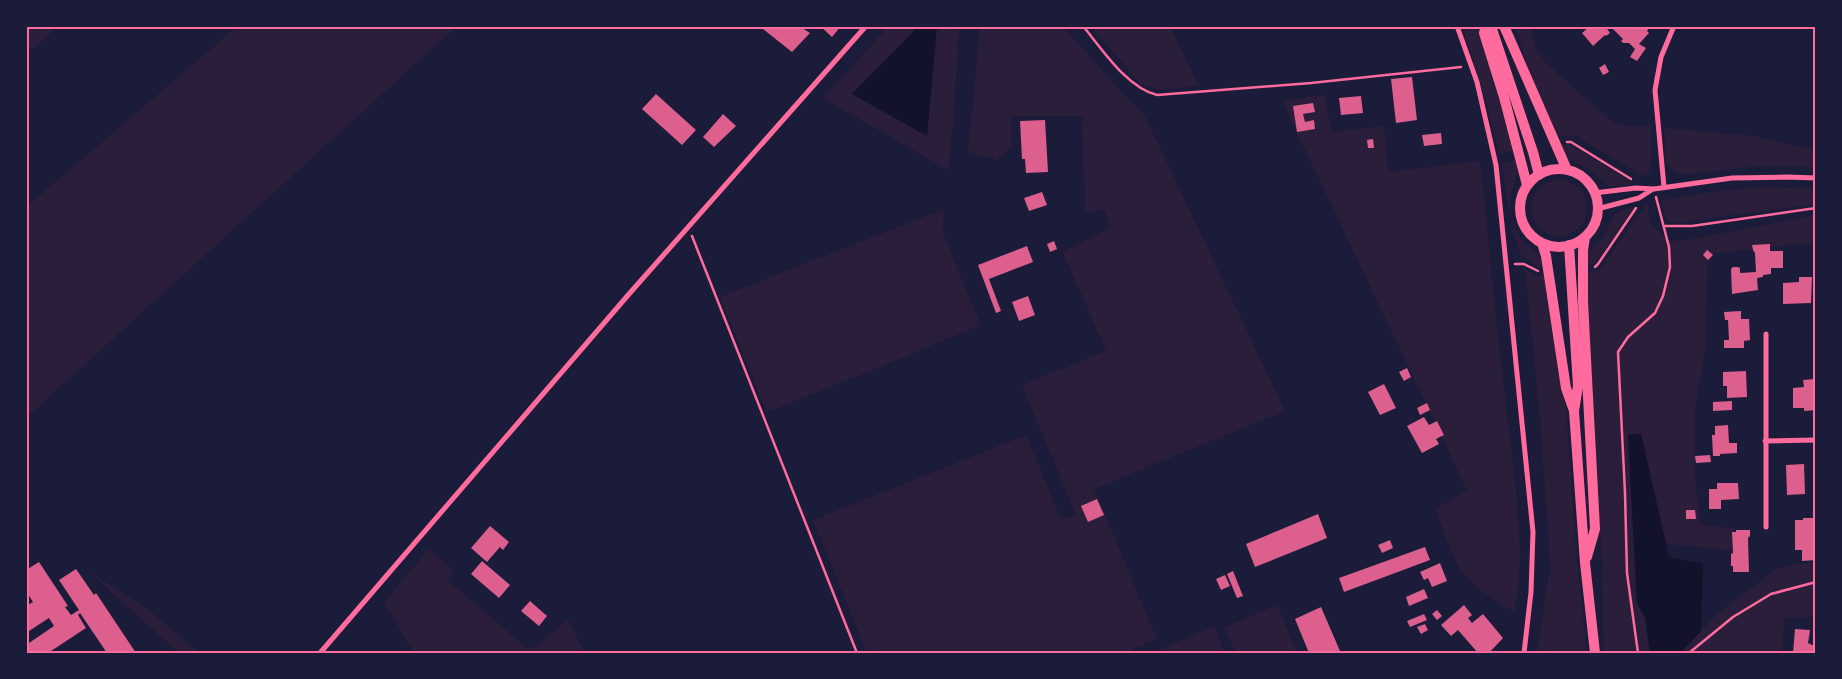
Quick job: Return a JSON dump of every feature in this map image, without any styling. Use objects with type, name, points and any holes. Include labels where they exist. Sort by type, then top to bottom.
[{"type":"main road","points":[[1486,26],[1484,33],[1528,185]]},
{"type":"main road","points":[[1492,26],[1539,175]]},
{"type":"main road","points":[[1504,26],[1567,170]]},
{"type":"main road","points":[[1567,170],[1583,178],[1594,193],[1597,209],[1594,225],[1585,237],[1569,245],[1552,246],[1542,243],[1531,235],[1521,217],[1521,197],[1528,185],[1539,175],[1548,171],[1567,170]]},
{"type":"main road","points":[[1585,237],[1583,250],[1583,302],[1596,529],[1585,563]]},
{"type":"main road","points":[[1542,243],[1546,256],[1566,388],[1574,410]]},
{"type":"main road","points":[[1569,245],[1578,386],[1574,410],[1585,563],[1595,653]]},
{"type":"street","points":[[320,653],[610,316],[866,26]]},
{"type":"street","points":[[1457,26],[1471,65],[1488,125],[1496,165],[1533,532],[1531,592],[1524,653]]},
{"type":"street","points":[[1664,187],[1655,90],[1661,57],[1674,26]]},
{"type":"street","points":[[1594,193],[1636,188],[1654,189],[1732,178],[1786,176],[1816,178]]},
{"type":"street","points":[[1597,209],[1639,198],[1654,189]]},
{"type":"street","points":[[1766,334],[1766,528]]},
{"type":"street","points":[[1765,441],[1816,440]]},
{"type":"path","points":[[1083,26],[1130,82],[1148,93],[1157,94],[1311,83],[1471,65]]},
{"type":"path","points":[[1638,653],[1627,573],[1618,352],[1628,337],[1655,312],[1663,296],[1670,267],[1665,226],[1654,189]]},
{"type":"path","points":[[1584,268],[1590,268],[1598,264],[1640,203],[1639,198]]},
{"type":"path","points":[[1665,226],[1692,226],[1816,208]]},
{"type":"path","points":[[688,227],[856,653]]},
{"type":"path","points":[[1689,653],[1733,617],[1771,594],[1816,582]]},
{"type":"shaded area","points":[[26,26],[59,26],[26,54]]},
{"type":"shaded area","points":[[238,26],[457,26],[26,418],[26,207]]},
{"type":"shaded area","points":[[889,26],[919,26],[852,94],[927,136],[937,26],[959,26],[953,126],[948,170],[823,98]]},
{"type":"shaded area","points":[[919,26],[937,26],[927,136],[852,94]]},
{"type":"shaded area","points":[[980,26],[1062,26],[1129,100],[1143,112],[1285,411],[1094,489],[1157,639],[1124,653],[867,653],[813,520],[1026,435],[1061,519],[1076,515],[1022,385],[1106,351],[1063,252],[1111,227],[1104,209],[1085,213],[1082,116],[1011,116],[1012,146],[998,160],[968,152]]},
{"type":"shaded area","points":[[1090,26],[1170,26],[1199,86],[1158,90],[1141,84]]},
{"type":"shaded area","points":[[1462,26],[1480,26],[1514,150],[1500,154],[1487,104]]},
{"type":"shaded area","points":[[1515,26],[1529,26],[1537,49],[1545,62],[1611,121],[1625,127],[1651,126],[1651,166],[1648,175],[1644,176],[1575,136],[1556,136],[1551,119],[1532,81]]},
{"type":"shaded area","points":[[1324,95],[1332,132],[1384,126],[1388,172],[1479,161],[1483,182],[1495,309],[1516,491],[1521,557],[1515,612],[1494,600],[1475,585],[1464,574],[1452,552],[1435,509],[1467,490],[1282,101]]},
{"type":"shaded area","points":[[1664,128],[1754,136],[1813,150],[1816,151],[1816,168],[1766,166],[1698,173],[1675,173],[1666,162]]},
{"type":"shaded area","points":[[1571,145],[1634,184],[1610,187],[1590,170],[1567,158],[1559,146]]},
{"type":"shaded area","points":[[1516,160],[1518,173],[1511,192],[1510,219],[1502,164]]},
{"type":"shaded area","points":[[1559,180],[1570,182],[1579,188],[1585,197],[1587,208],[1585,219],[1579,228],[1570,234],[1559,236],[1548,234],[1539,228],[1533,219],[1531,208],[1533,197],[1539,188],[1548,182]]},
{"type":"shaded area","points":[[1761,187],[1816,189],[1816,204],[1676,223],[1666,217],[1661,200],[1710,192]]},
{"type":"shaded area","points":[[1647,203],[1651,223],[1669,241],[1686,240],[1816,215],[1816,242],[1708,254],[1705,351],[1695,409],[1695,477],[1701,525],[1733,528],[1732,550],[1666,544],[1641,434],[1628,434],[1637,603],[1645,618],[1650,653],[1604,653],[1602,565],[1586,272],[1599,271]]},
{"type":"shaded area","points":[[1635,207],[1595,264],[1588,264],[1588,252],[1603,238],[1613,217],[1620,211]]},
{"type":"shaded area","points":[[944,209],[943,234],[981,325],[767,412],[720,297]]},
{"type":"shaded area","points":[[1510,219],[1519,237],[1542,259],[1543,268],[1538,268],[1520,255]]},
{"type":"shaded area","points":[[1523,267],[1535,276],[1544,275],[1549,315],[1566,407],[1577,561],[1587,653],[1537,653],[1550,567],[1540,418],[1526,277]]},
{"type":"shaded area","points":[[1628,434],[1641,434],[1669,557],[1703,564],[1701,631],[1683,650],[1683,653],[1650,653],[1645,618],[1637,603]]},
{"type":"shaded area","points":[[429,549],[454,571],[447,580],[527,648],[537,647],[567,619],[585,653],[414,653],[384,602]]},
{"type":"shaded area","points":[[1816,562],[1816,617],[1785,618],[1782,653],[1683,653],[1683,650],[1717,614],[1775,570],[1786,566]]},
{"type":"shaded area","points":[[87,570],[149,610],[199,653],[179,653]]},
{"type":"shaded area","points":[[1277,605],[1297,653],[1236,653],[1225,627]]},
{"type":"shaded area","points":[[1214,626],[1225,653],[1153,653]]},
{"type":"building","points":[[759,26],[799,26],[810,33],[792,52]]},
{"type":"building","points":[[820,26],[841,26],[832,37]]},
{"type":"building","points":[[1590,26],[1605,26],[1610,33],[1593,46],[1582,33]]},
{"type":"building","points":[[1614,26],[1651,26],[1647,31],[1649,33],[1639,44],[1646,48],[1637,61],[1630,57],[1635,49],[1629,43],[1621,41],[1623,39],[1612,28]]},
{"type":"building","points":[[1605,64],[1609,72],[1603,75],[1599,68]]},
{"type":"building","points":[[1412,77],[1417,120],[1396,123],[1391,79]]},
{"type":"building","points":[[656,94],[696,130],[682,145],[642,109]]},
{"type":"building","points":[[1361,96],[1363,113],[1341,115],[1339,98]]},
{"type":"building","points":[[1313,103],[1315,112],[1303,114],[1305,122],[1314,120],[1315,129],[1297,132],[1293,106]]},
{"type":"building","points":[[723,114],[736,126],[714,147],[703,137]]},
{"type":"building","points":[[1045,120],[1048,172],[1026,173],[1025,159],[1022,159],[1020,121]]},
{"type":"building","points":[[1441,133],[1442,144],[1424,146],[1422,135]]},
{"type":"building","points":[[1373,139],[1374,148],[1368,148],[1367,140]]},
{"type":"building","points":[[1042,192],[1047,205],[1029,211],[1024,198]]},
{"type":"building","points":[[1054,241],[1057,249],[1050,252],[1047,244]]},
{"type":"building","points":[[1770,244],[1770,251],[1783,251],[1783,268],[1771,268],[1771,274],[1757,278],[1758,290],[1732,294],[1731,269],[1738,267],[1740,268],[1740,273],[1756,272],[1755,253],[1752,245]]},
{"type":"building","points":[[1027,246],[1033,262],[989,279],[1001,311],[996,313],[978,265]]},
{"type":"building","points":[[1707,250],[1713,255],[1708,260],[1703,255]]},
{"type":"building","points":[[1799,277],[1812,277],[1811,303],[1783,304],[1783,283],[1799,282]]},
{"type":"building","points":[[1028,296],[1035,315],[1019,321],[1012,302]]},
{"type":"building","points":[[1741,311],[1741,319],[1749,319],[1750,340],[1744,341],[1744,348],[1724,348],[1724,340],[1729,340],[1728,320],[1725,320],[1724,312]]},
{"type":"building","points":[[1813,325],[1816,325],[1816,349],[1813,350]]},
{"type":"building","points":[[1407,368],[1411,377],[1404,381],[1399,372]]},
{"type":"building","points":[[1746,371],[1747,397],[1727,398],[1727,386],[1723,386],[1723,372]]},
{"type":"building","points":[[1816,379],[1816,410],[1804,411],[1804,408],[1793,408],[1793,388],[1804,387],[1803,380]]},
{"type":"building","points":[[1384,384],[1396,408],[1380,415],[1368,392]]},
{"type":"building","points":[[1732,401],[1732,410],[1713,411],[1713,402]]},
{"type":"building","points":[[1427,403],[1430,410],[1420,415],[1417,408]]},
{"type":"building","points":[[1424,417],[1429,425],[1437,421],[1444,435],[1436,439],[1439,444],[1422,453],[1407,426]]},
{"type":"building","points":[[1728,425],[1729,443],[1737,443],[1737,453],[1713,456],[1712,435],[1715,435],[1715,426]]},
{"type":"building","points":[[1710,455],[1711,462],[1696,463],[1695,456]]},
{"type":"building","points":[[1804,464],[1805,494],[1787,495],[1786,465]]},
{"type":"building","points":[[1717,483],[1738,483],[1739,499],[1721,500],[1721,509],[1709,509],[1709,489],[1717,489]]},
{"type":"building","points":[[1097,499],[1104,515],[1088,522],[1081,506]]},
{"type":"building","points":[[1686,510],[1695,510],[1696,519],[1686,519]]},
{"type":"building","points":[[1318,514],[1327,538],[1255,567],[1246,544]]},
{"type":"building","points":[[1803,518],[1816,518],[1816,560],[1802,561],[1802,550],[1795,550],[1795,520],[1803,520]]},
{"type":"building","points":[[490,526],[509,542],[503,550],[500,547],[487,562],[471,548]]},
{"type":"building","points":[[1736,530],[1750,530],[1748,538],[1749,572],[1733,572],[1733,566],[1731,566],[1731,554],[1733,553],[1732,532],[1736,532]]},
{"type":"building","points":[[1390,540],[1393,548],[1382,553],[1378,545]]},
{"type":"building","points":[[1425,547],[1430,560],[1344,592],[1339,578]]},
{"type":"building","points":[[482,561],[510,585],[499,598],[471,574]]},
{"type":"building","points":[[39,562],[68,606],[65,607],[71,615],[79,610],[59,580],[76,569],[94,595],[96,593],[136,653],[107,653],[80,613],[78,615],[86,628],[48,653],[26,653],[26,645],[54,626],[49,618],[26,633],[26,606],[33,602],[26,591],[26,570]]},
{"type":"building","points":[[1440,563],[1447,581],[1432,587],[1428,578],[1424,580],[1420,572]]},
{"type":"building","points":[[1233,571],[1243,596],[1237,598],[1227,574]]},
{"type":"building","points":[[1225,575],[1230,586],[1221,590],[1216,579]]},
{"type":"building","points":[[1424,589],[1428,598],[1409,606],[1406,597]]},
{"type":"building","points":[[530,601],[547,616],[539,626],[521,611]]},
{"type":"building","points":[[1464,605],[1472,615],[1468,618],[1472,623],[1483,614],[1503,638],[1489,653],[1478,653],[1458,630],[1451,636],[1441,625]]},
{"type":"building","points":[[1321,607],[1340,651],[1336,653],[1309,653],[1295,619]]},
{"type":"building","points":[[1437,610],[1442,616],[1437,620],[1432,614]]},
{"type":"building","points":[[1424,614],[1427,620],[1410,627],[1407,621]]},
{"type":"building","points":[[1425,624],[1428,630],[1421,634],[1417,627]]},
{"type":"building","points":[[1795,629],[1810,630],[1808,643],[1816,647],[1816,653],[1793,653]]}]
